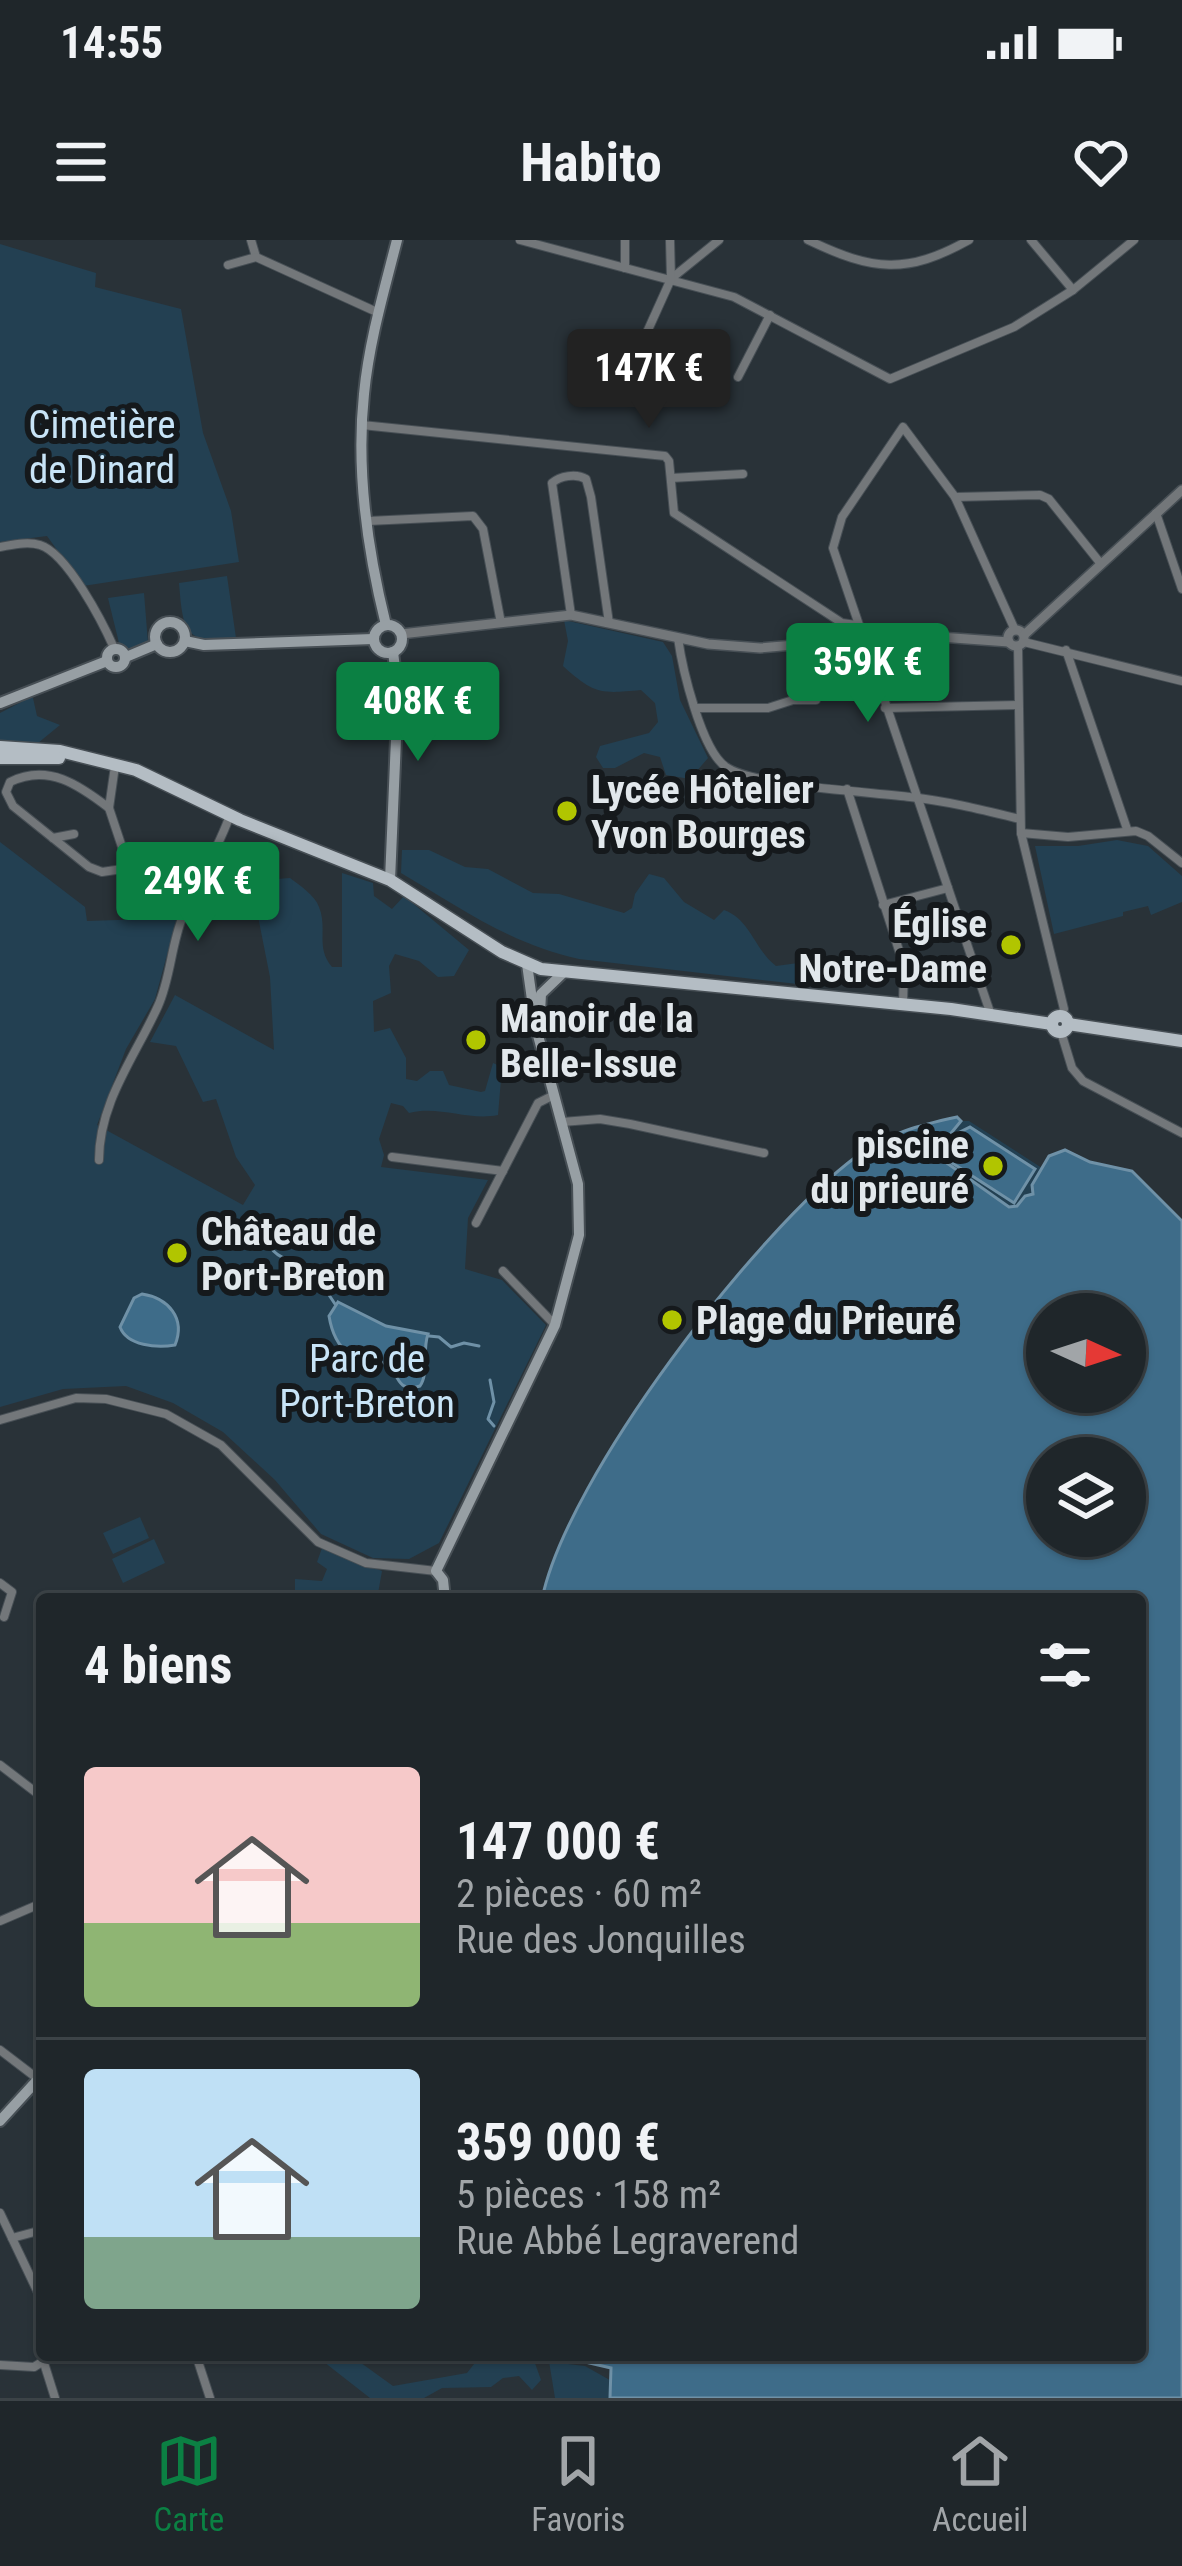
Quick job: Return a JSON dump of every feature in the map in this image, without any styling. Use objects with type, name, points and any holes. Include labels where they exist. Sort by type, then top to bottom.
[{"type":"main road","points":[[386,625],[368,521],[362,425],[367,376],[397,240]]},
{"type":"main road","points":[[157,644],[156,632],[167,622],[179,625],[185,641]]},
{"type":"main road","points":[[395,627],[401,634],[393,652],[380,650],[374,639],[378,628],[395,627]]},
{"type":"main road","points":[[185,641],[204,645],[374,639]]},
{"type":"main road","points":[[157,644],[172,652],[185,641]]},
{"type":"main road","points":[[107,661],[118,667],[126,657],[157,644]]},
{"type":"main road","points":[[107,661],[114,648],[126,657]]},
{"type":"main road","points":[[390,880],[398,692],[393,652]]},
{"type":"main road","points":[[0,704],[107,661]]},
{"type":"main road","points":[[0,747],[116,764],[390,880],[527,964],[564,972],[903,1004],[1182,1041]]},
{"type":"main road","points":[[0,758],[60,758],[64,754]]},
{"type":"main road","points":[[444,1593],[436,1570],[555,1325],[572,1270],[580,1218],[578,1184],[545,1064],[527,964]]},
{"type":"main road","points":[[545,1064],[547,1042],[539,1000],[564,972]]},
{"type":"main road","points":[[0,2122],[36,2081]]},
{"type":"street","points":[[250,240],[256,257]]},
{"type":"street","points":[[520,240],[561,245],[625,268],[734,297],[890,379],[1014,327],[1073,290],[1134,240]]},
{"type":"street","points":[[625,240],[625,268]]},
{"type":"street","points":[[629,372],[670,279],[670,240]]},
{"type":"street","points":[[670,279],[719,240]]},
{"type":"street","points":[[808,240],[859,260],[904,266],[923,263],[970,240]]},
{"type":"street","points":[[1031,240],[1073,290]]},
{"type":"street","points":[[228,265],[256,257],[379,313]]},
{"type":"street","points":[[738,377],[770,315]]},
{"type":"street","points":[[362,425],[658,453],[669,461],[674,513],[842,623],[856,625]]},
{"type":"street","points":[[991,1015],[834,558],[834,538],[842,517],[903,428],[955,496],[1018,639],[1021,833],[1064,1009],[1058,1024],[1072,1068],[1088,1084],[1182,1133]]},
{"type":"street","points":[[671,478],[743,474]]},
{"type":"street","points":[[571,615],[552,483],[578,476],[586,479],[592,497],[609,623]]},
{"type":"street","points":[[1018,639],[1182,490]]},
{"type":"street","points":[[955,496],[1040,495],[1049,499],[1101,565]]},
{"type":"street","points":[[1156,513],[1182,589]]},
{"type":"street","points":[[368,521],[473,516],[483,530],[501,625]]},
{"type":"street","points":[[0,547],[42,545],[56,554],[102,621],[114,648]]},
{"type":"street","points":[[401,634],[571,615],[678,638],[760,648],[912,634],[1018,639],[1182,681]]},
{"type":"street","points":[[678,638],[694,708],[719,761],[730,770],[783,782],[918,798],[1020,819]]},
{"type":"street","points":[[1066,650],[1127,830]]},
{"type":"street","points":[[694,708],[768,708],[793,700],[816,700]]},
{"type":"street","points":[[886,708],[1018,705]]},
{"type":"street","points":[[116,764],[109,808],[129,868],[182,916]]},
{"type":"street","points":[[109,808],[79,784],[56,776],[19,778],[3,792],[13,806],[101,872],[129,868]]},
{"type":"street","points":[[847,789],[904,966],[903,1004]]},
{"type":"street","points":[[99,1160],[99,1131],[106,1107],[161,1000],[182,916],[235,817]]},
{"type":"street","points":[[1021,833],[1068,837],[1127,830],[1148,836],[1182,863]]},
{"type":"street","points":[[53,838],[74,834]]},
{"type":"street","points":[[884,905],[948,888]]},
{"type":"street","points":[[476,1223],[538,1102],[554,1095]]},
{"type":"street","points":[[562,1122],[600,1119],[764,1153]]},
{"type":"street","points":[[392,1157],[503,1171]]},
{"type":"street","points":[[503,1271],[555,1325]]},
{"type":"street","points":[[0,1420],[76,1398],[166,1414],[221,1445],[319,1542],[366,1564],[436,1570]]},
{"type":"street","points":[[0,1582],[12,1592],[4,1617]]},
{"type":"street","points":[[0,1766],[36,1793]]},
{"type":"street","points":[[0,1921],[36,1906]]},
{"type":"street","points":[[0,2050],[36,2079]]},
{"type":"street","points":[[0,2213],[36,2288]]},
{"type":"street","points":[[12,2238],[36,2232]]},
{"type":"street","points":[[0,2365],[25,2368],[46,2361]]},
{"type":"street","points":[[198,2361],[210,2398]]},
{"type":"street","points":[[44,2363],[55,2398]]},
{"type":"green space","name":"Cimetière de Dinard","points":[[0,244],[96,273],[95,287],[181,309],[203,433],[231,511],[239,562],[83,586],[47,536],[0,542]]},
{"type":"green space","points":[[227,576],[236,638],[196,636],[185,623],[179,583]]},
{"type":"green space","points":[[144,593],[148,643],[129,651],[119,643],[108,598]]},
{"type":"green space","points":[[564,620],[663,642],[672,656],[680,700],[708,758],[690,779],[666,775],[660,757],[644,753],[615,768],[603,768],[596,757],[600,746],[649,733],[658,722],[655,703],[641,690],[606,692],[590,687],[563,666],[568,641]]},
{"type":"green space","points":[[33,698],[37,716],[60,725],[38,743],[0,741],[0,713]]},
{"type":"green space","points":[[1117,840],[1148,846],[1182,876],[1182,902],[1151,915],[1148,906],[1054,934],[1035,846]]},
{"type":"green space","name":"Parc de Port-Breton","points":[[0,842],[85,907],[87,921],[177,918],[155,999],[126,1049],[97,1125],[243,1205],[255,1185],[236,1157],[216,1099],[203,1102],[176,1046],[150,1042],[175,995],[274,1050],[270,977],[251,881],[290,878],[310,894],[321,915],[324,952],[332,967],[342,967],[342,873],[373,883],[374,896],[392,909],[404,896],[469,950],[454,976],[438,977],[419,961],[395,954],[389,966],[391,993],[373,1001],[374,1032],[390,1028],[406,1058],[406,1079],[417,1081],[430,1071],[443,1071],[449,1085],[481,1092],[493,1063],[502,1067],[498,1115],[409,1113],[391,1103],[379,1139],[384,1155],[381,1167],[488,1180],[468,1218],[465,1269],[502,1280],[546,1325],[439,1543],[409,1559],[373,1558],[321,1534],[275,1480],[223,1432],[173,1403],[126,1386],[63,1389],[0,1407]]},
{"type":"green space","points":[[402,850],[429,850],[465,867],[488,869],[533,893],[559,894],[624,913],[632,908],[649,874],[664,878],[684,902],[714,920],[724,910],[733,915],[776,966],[820,960],[824,987],[554,953],[487,924],[401,873]]},
{"type":"green space","name":"piscine du prieuré","points":[[961,1121],[969,1121],[1042,1168],[1032,1184],[1034,1194],[1009,1207],[946,1164],[947,1138]]},
{"type":"green space","points":[[140,1517],[149,1538],[113,1554],[103,1533]]},
{"type":"green space","points":[[154,1539],[165,1563],[123,1583],[112,1559]]},
{"type":"green space","points":[[322,1548],[382,1571],[378,1593],[295,1593],[295,1579],[322,1581],[327,1569],[317,1562]]},
{"type":"green space","points":[[323,2361],[358,2361],[393,2386],[467,2373],[476,2361],[534,2361],[541,2380],[532,2390],[519,2376],[503,2378],[491,2387],[442,2388],[424,2398],[370,2398]]},
{"type":"green space","points":[[549,2361],[585,2366],[615,2383],[614,2398],[555,2398]]},
{"type":"shaded area","points":[[957,1117],[961,1121],[947,1138],[944,1161],[1009,1207],[1033,1194],[1032,1185],[1049,1156],[1065,1150],[1090,1162],[1132,1171],[1182,1221],[1182,2398],[610,2398],[611,2368],[581,2361],[1146,2361],[1146,1593],[544,1593],[559,1548],[588,1489],[671,1360],[720,1297],[815,1192],[857,1156],[893,1136]]},
{"type":"shaded area","name":"piscine du prieuré","points":[[970,1127],[1035,1169],[1014,1203],[946,1159],[950,1137]]},
{"type":"shaded area","points":[[142,1294],[160,1300],[172,1311],[178,1326],[175,1345],[143,1344],[120,1327],[134,1298]]},
{"type":"shaded area","points":[[338,1302],[386,1326],[428,1334],[420,1386],[403,1385],[389,1363],[357,1358],[342,1347],[329,1316]]},
{"type":"waterway","points":[[263,1223],[274,1251],[315,1274],[335,1304]]},
{"type":"waterway","points":[[429,1336],[451,1347],[479,1346]]},
{"type":"waterway","points":[[490,1380],[494,1402],[488,1419],[494,1426]]},
{"type":"place","name":"Lycée Hôtelier Yvon Bourges","points":[[567,811]]},
{"type":"place","name":"Église Notre-Dame","points":[[1011,945]]},
{"type":"place","name":"Manoir de la Belle-Issue","points":[[476,1040]]},
{"type":"place","name":"piscine du prieuré","points":[[993,1166]]},
{"type":"place","name":"Château de Port-Breton","points":[[177,1253]]},
{"type":"place","name":"Plage du Prieuré","points":[[672,1320]]}]
